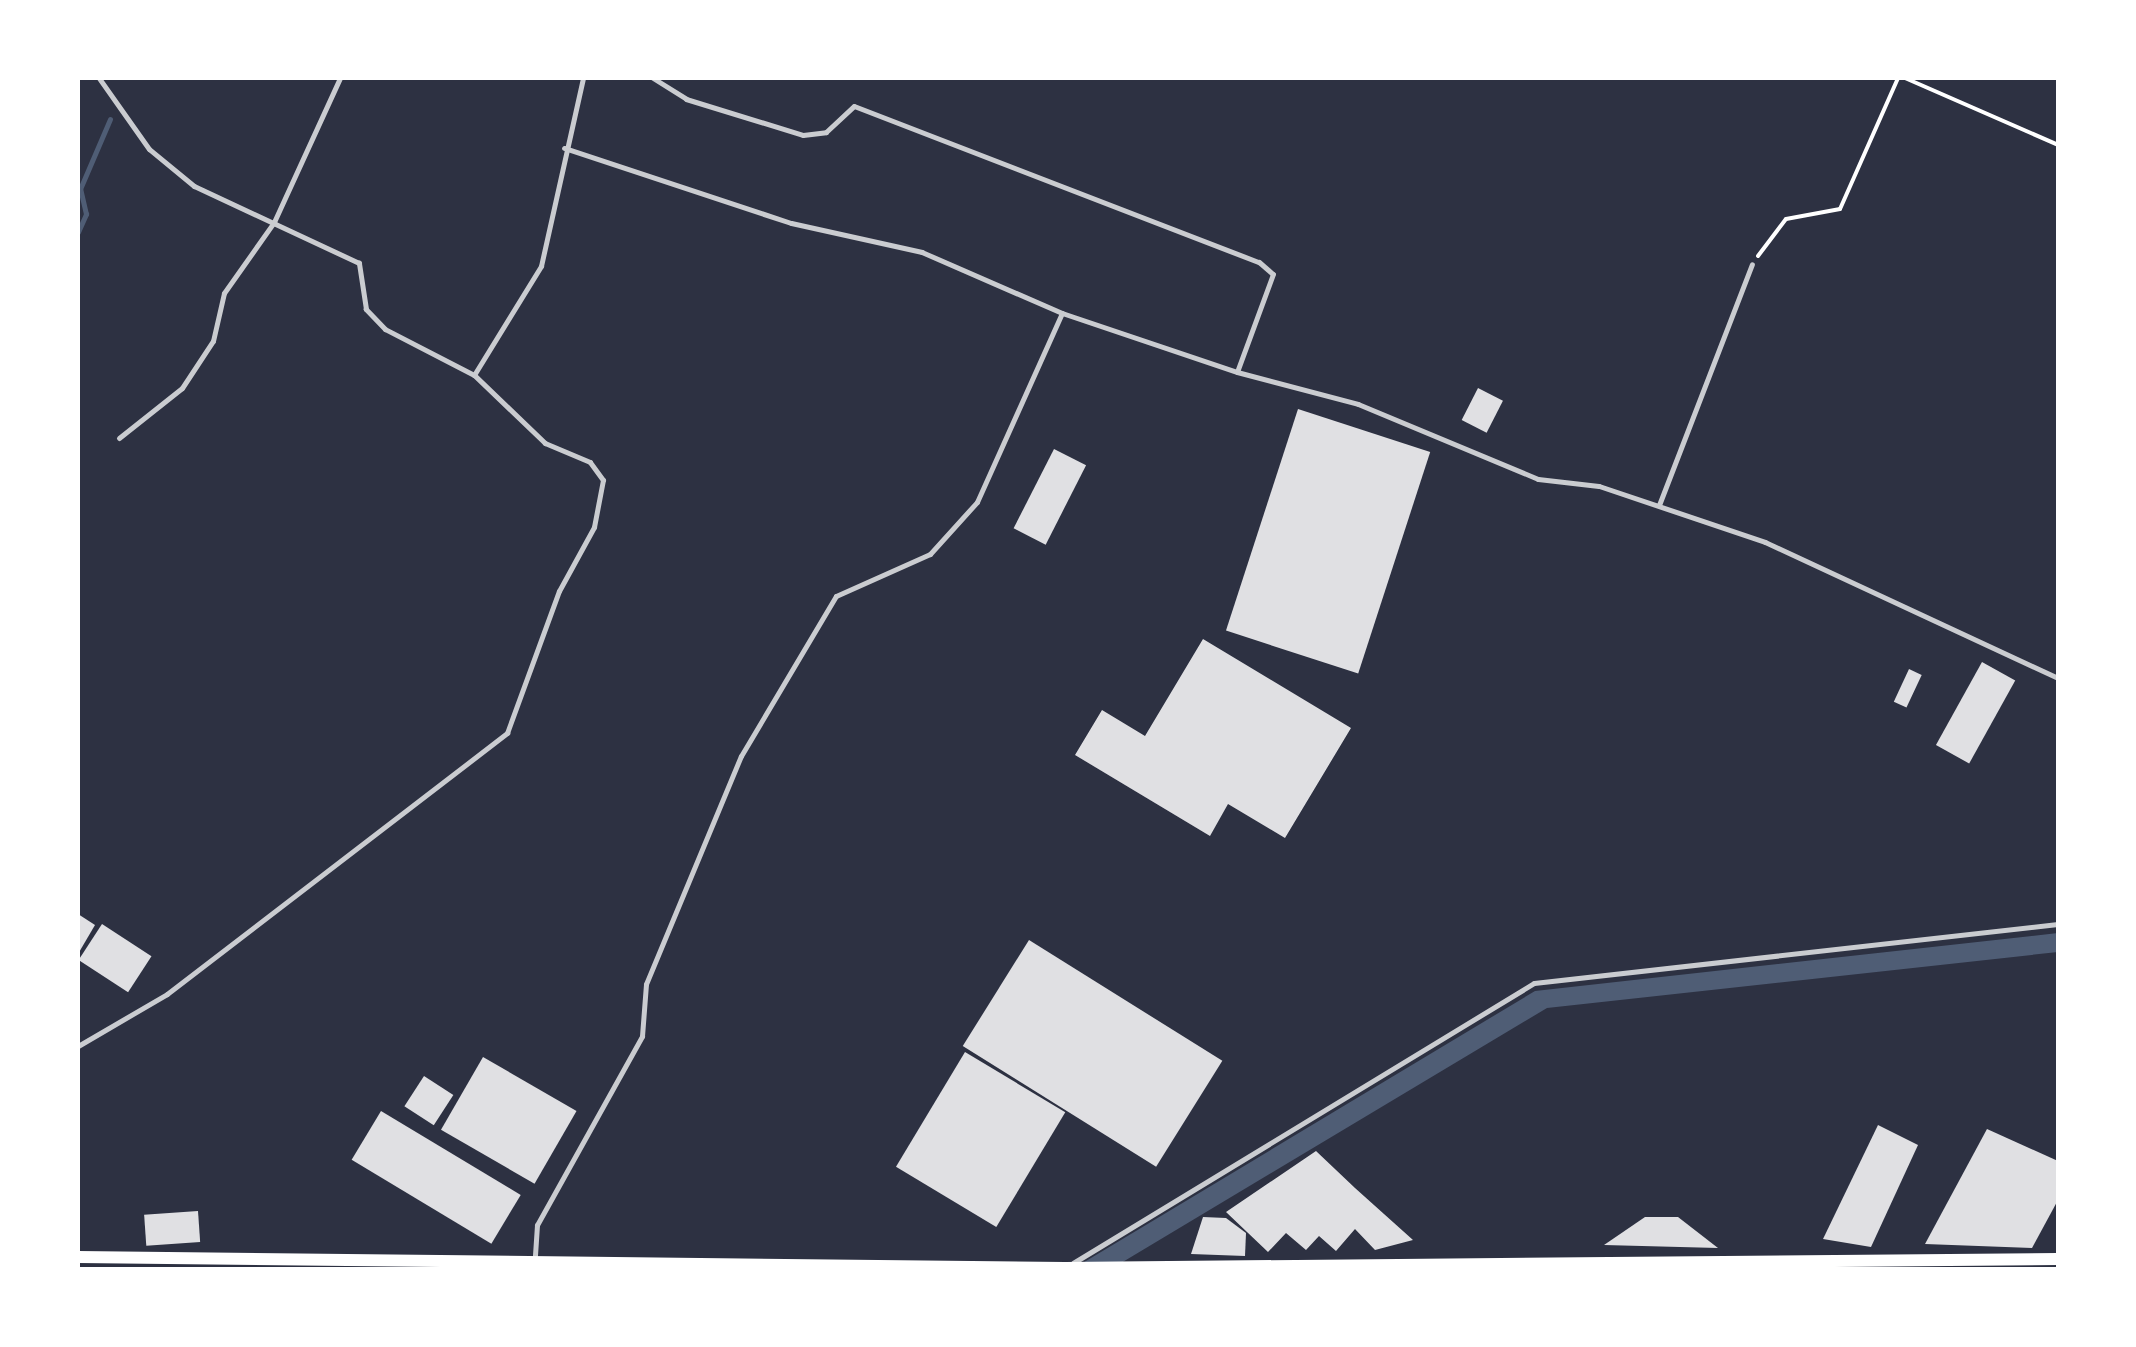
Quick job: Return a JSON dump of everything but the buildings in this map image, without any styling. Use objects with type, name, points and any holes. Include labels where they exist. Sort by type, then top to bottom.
[{"type":"main road","points":[[78,1257],[534,1266],[1063,1269],[2058,1258]]},
{"type":"lane","points":[[78,1046],[167,994],[506,733],[559,591],[594,526],[602,480],[590,462],[545,444],[474,375],[385,329],[366,309],[359,264],[194,186],[149,149],[100,78]]},
{"type":"lane","points":[[119,438],[182,388],[213,341],[224,293],[274,222],[340,78]]},
{"type":"lane","points":[[474,375],[541,266],[582,78]]},
{"type":"lane","points":[[654,78],[686,99],[803,135],[826,132],[854,106],[1260,262],[1273,274],[1236,372]]},
{"type":"lane","points":[[564,148],[791,223],[922,252],[1062,313],[1236,372],[1358,404],[1538,480],[1659,505],[1765,542],[2058,678]]},
{"type":"lane","points":[[1659,505],[1752,264]]},
{"type":"lane","points":[[534,1266],[538,1225],[642,1036],[646,984],[750,740],[836,596],[930,554],[977,502],[1062,313]]},
{"type":"lane","points":[[1063,1269],[1534,983],[2058,924]]},
{"type":"path","points":[[1752,264],[1786,218],[1840,209],[1901,78],[2058,145]]},
{"type":"water","points":[[2058,933],[2058,952],[1547,1008],[1111,1269],[1071,1270],[1535,991]]},
{"type":"waterway","points":[[78,232],[86,214],[80,189],[110,119]]}]
